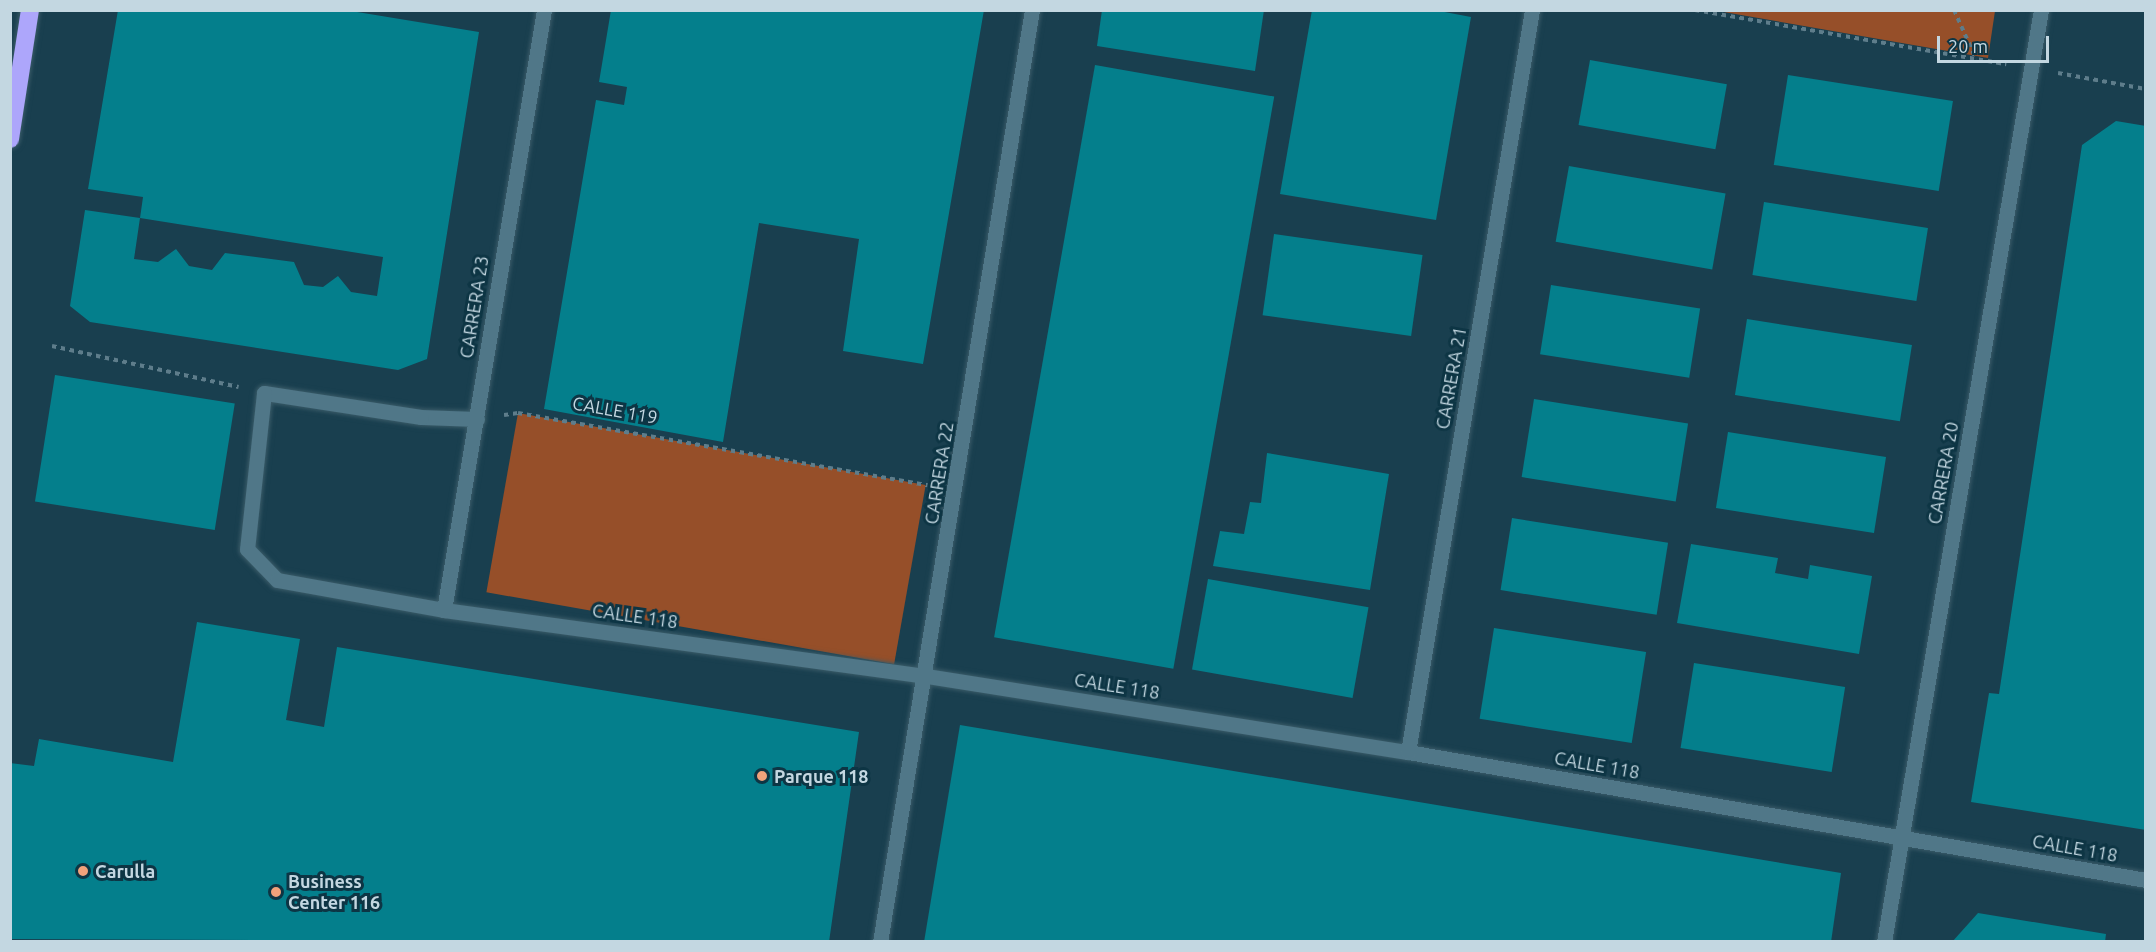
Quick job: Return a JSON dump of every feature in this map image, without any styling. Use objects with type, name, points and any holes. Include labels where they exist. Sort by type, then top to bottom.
[{"type":"highway","points":[[10,139],[30,10]]},
{"type":"highway","points":[[10,109],[18,87]]},
{"type":"street","name":"CARRERA 23","points":[[444,610],[544,10]]},
{"type":"street","name":"CARRERA 22","points":[[880,942],[927,676],[1032,10]]},
{"type":"street","name":"CARRERA 21","points":[[1408,752],[1532,10]]},
{"type":"street","name":"CARRERA 20","points":[[1884,942],[2041,10]]},
{"type":"street","points":[[264,393],[421,417],[477,419]]},
{"type":"street","name":"CALLE 118","points":[[264,393],[247,549],[278,580],[444,610],[927,676],[1408,752],[2145,880]]},
{"type":"path","points":[[1695,10],[2145,88]]},
{"type":"path","points":[[1954,10],[1976,59]]},
{"type":"path","points":[[52,346],[264,393]]},
{"type":"path","name":"CALLE 119","points":[[477,419],[518,413],[956,494]]},
{"type":"shaded area","points":[[1995,10],[1988,58],[1718,11]]},
{"type":"shaded area","points":[[518,413],[926,485],[894,664],[486,592]]},
{"type":"building","points":[[118,10],[345,10],[479,32],[427,359],[398,370],[90,322],[70,306],[85,210],[140,218],[143,197],[88,189]],"holes":[[[140,218],[383,257],[377,296],[351,292],[338,276],[323,287],[304,285],[294,262],[225,253],[212,270],[189,266],[176,249],[158,262],[134,259]]]},
{"type":"building","points":[[611,10],[984,10],[923,364],[843,351],[859,239],[759,223],[723,442],[544,409],[596,100],[624,105],[627,87],[599,82]]},
{"type":"building","points":[[1102,10],[1264,10],[1255,71],[1097,46]]},
{"type":"building","points":[[1312,10],[1434,10],[1471,17],[1436,220],[1280,194]]},
{"type":"building","points":[[1590,60],[1727,84],[1715,149],[1579,125]]},
{"type":"building","points":[[1095,65],[1274,97],[1173,669],[994,637]]},
{"type":"building","points":[[1788,75],[1953,101],[1939,191],[1774,165]]},
{"type":"building","points":[[2116,121],[2146,126],[2146,830],[1971,802],[1989,693],[1999,694],[2082,145]]},
{"type":"building","points":[[1569,166],[1726,194],[1712,269],[1556,242]]},
{"type":"building","points":[[1764,202],[1928,228],[1916,301],[1752,275]]},
{"type":"building","points":[[1274,234],[1423,255],[1411,336],[1263,315]]},
{"type":"building","points":[[1551,285],[1700,309],[1689,378],[1540,354]]},
{"type":"building","points":[[1747,319],[1912,345],[1900,421],[1735,395]]},
{"type":"building","points":[[55,375],[235,403],[215,530],[35,501]]},
{"type":"building","points":[[1534,399],[1688,423],[1676,501],[1522,477]]},
{"type":"building","points":[[1728,432],[1886,457],[1874,533],[1716,508]]},
{"type":"building","points":[[1267,453],[1389,474],[1370,590],[1213,566],[1220,531],[1244,534],[1250,502],[1261,503]]},
{"type":"building","points":[[1512,518],[1668,543],[1657,615],[1501,590]]},
{"type":"building","points":[[1691,544],[1778,558],[1775,573],[1808,579],[1810,565],[1872,576],[1859,654],[1677,623]]},
{"type":"building","points":[[1208,579],[1369,607],[1353,698],[1192,670]]},
{"type":"building","points":[[197,622],[300,639],[286,720],[324,727],[337,647],[859,732],[829,942],[10,939],[10,763],[34,766],[39,739],[173,762]]},
{"type":"building","points":[[1494,628],[1646,652],[1632,743],[1480,719]]},
{"type":"building","points":[[1694,663],[1845,687],[1832,772],[1681,748]]},
{"type":"building","points":[[960,725],[1841,873],[1831,942],[924,942]]},
{"type":"building","points":[[1978,913],[2106,934],[2105,942],[1952,942]]},
{"type":"place","name":"Parque 118","points":[[762,776]]},
{"type":"place","name":"Carulla","points":[[83,871]]},
{"type":"place","name":"Business Center 116","points":[[276,892]]}]
